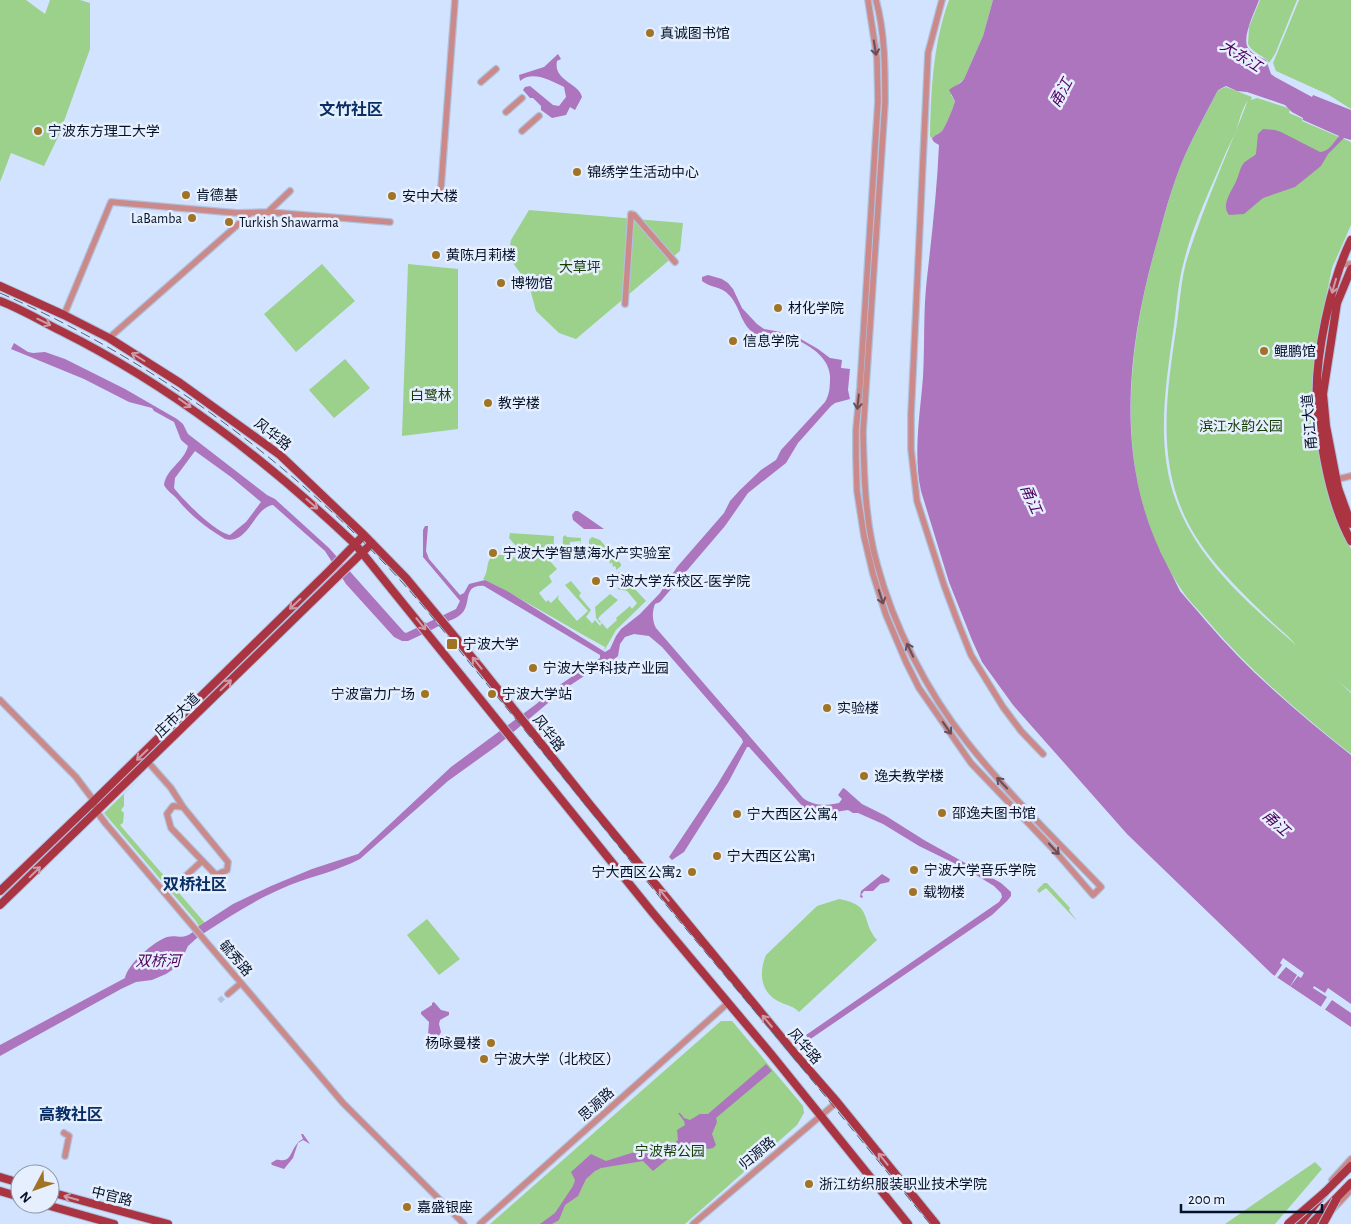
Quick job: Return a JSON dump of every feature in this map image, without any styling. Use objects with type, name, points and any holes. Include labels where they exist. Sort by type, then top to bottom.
[{"type":"main road","name":"甬江大道","points":[[1351,240],[1348,254],[1340,264],[1324,332],[1318,377],[1317,403],[1333,480],[1351,524]]},
{"type":"main road","name":"甬江大道","points":[[1351,269],[1337,303],[1323,394],[1333,480],[1330,490],[1351,541]]},
{"type":"main road","name":"风华路","points":[[0,287],[64,315],[109,338],[180,383],[280,455],[372,543],[425,600],[750,1000],[837,1102],[936,1224]]},
{"type":"main road","name":"风华路","points":[[0,302],[99,350],[171,393],[242,445],[316,507],[355,544],[360,555],[645,905],[821,1115],[908,1224]]},
{"type":"main road","name":"庄市大道","points":[[0,891],[364,535]]},
{"type":"main road","name":"庄市大道","points":[[0,906],[372,543]]},
{"type":"main road","points":[[1288,1224],[1325,1192],[1351,1166]]},
{"type":"main road","points":[[1311,1224],[1351,1183]]},
{"type":"main road","points":[[1299,1224],[1325,1192]]},
{"type":"main road","name":"中官路","points":[[60,1195],[168,1224]]},
{"type":"main road","points":[[1322,1224],[1336,1200]]},
{"type":"main road","name":"中官路","points":[[60,1209],[114,1224]]},
{"type":"street","points":[[434,199],[441,188],[455,0]]},
{"type":"street","points":[[868,0],[877,58],[878,101],[856,430],[856,457],[864,536],[873,574],[886,615],[918,688],[971,763],[1055,851],[1093,895],[1101,888],[996,776],[966,741],[943,708],[908,646],[893,612],[876,563],[864,485],[863,432],[885,103],[885,64],[876,0]]},
{"type":"street","points":[[942,0],[928,53],[911,415],[913,474],[917,501],[944,585],[971,655],[1021,731],[1043,754]]},
{"type":"street","points":[[481,82],[496,69]]},
{"type":"street","points":[[506,112],[522,98]]},
{"type":"street","points":[[522,131],[539,116]]},
{"type":"street","points":[[268,212],[290,191]]},
{"type":"street","points":[[64,315],[111,202],[237,213],[268,212],[390,222]]},
{"type":"street","points":[[109,338],[251,212]]},
{"type":"street","points":[[625,304],[633,215],[675,262]]},
{"type":"street","points":[[1340,264],[1351,264]]},
{"type":"street","points":[[1333,480],[1351,476]]},
{"type":"street","name":"毓秀路","points":[[0,700],[76,777],[94,801],[98,812],[106,824],[343,1103],[464,1224]]},
{"type":"street","points":[[148,762],[171,788],[183,807],[228,862],[227,870],[216,875],[171,828],[167,814],[173,806],[183,807]]},
{"type":"street","points":[[166,894],[202,861]]},
{"type":"street","points":[[228,994],[241,983]]},
{"type":"street","name":"思源路","points":[[480,1224],[728,1002]]},
{"type":"street","name":"归源路","points":[[692,1224],[837,1102]]},
{"type":"street","points":[[64,1133],[68,1136],[69,1141],[65,1156]]},
{"type":"street","points":[[1295,1224],[1351,1159]]},
{"type":"street","points":[[1322,1224],[1351,1190]]},
{"type":"green space","name":"宁波东方理工大学","points":[[0,0],[26,0],[45,14],[50,0],[80,0],[90,3],[90,49],[59,135],[44,166],[11,153],[0,182]]},
{"type":"green space","points":[[949,0],[993,0],[983,36],[964,79],[956,86],[951,95],[955,101],[947,122],[942,131],[932,139],[930,136],[930,119],[936,50]]},
{"type":"green space","points":[[1260,0],[1297,0],[1275,54],[1269,63],[1248,44],[1249,27]]},
{"type":"green space","points":[[1299,0],[1351,0],[1351,109],[1329,95],[1276,71],[1273,63]]},
{"type":"green space","name":"滨江水韵公园","points":[[1226,87],[1252,97],[1251,100],[1257,98],[1290,109],[1289,113],[1303,119],[1302,121],[1351,142],[1351,225],[1332,268],[1322,316],[1315,393],[1317,441],[1322,472],[1351,549],[1351,692],[1337,680],[1351,693],[1351,754],[1312,723],[1239,656],[1190,601],[1181,589],[1159,549],[1143,506],[1134,462],[1131,418],[1132,372],[1138,327],[1158,238],[1177,175],[1218,90]],"holes":[[[1234,135],[1201,219],[1185,267],[1169,378],[1167,433],[1174,486],[1183,512],[1204,548],[1221,570],[1296,645],[1243,597],[1211,562],[1197,543],[1176,501],[1166,458],[1164,414],[1182,269],[1197,220]]]},
{"type":"green space","name":"大草坪","points":[[529,210],[683,223],[680,251],[576,339],[559,333],[536,311],[529,285],[508,256],[511,240]]},
{"type":"green space","points":[[322,264],[355,301],[296,352],[264,314]]},
{"type":"green space","name":"白鹭林","points":[[408,264],[458,269],[458,429],[402,436]]},
{"type":"green space","points":[[345,359],[370,388],[334,418],[309,390]]},
{"type":"green space","points":[[510,533],[554,536],[553,558],[550,561],[557,569],[549,576],[552,582],[539,593],[546,602],[548,600],[551,603],[559,595],[558,599],[577,621],[588,611],[565,585],[571,581],[581,593],[579,596],[591,610],[586,617],[592,623],[590,626],[595,620],[600,626],[602,623],[607,629],[617,620],[616,618],[630,606],[632,609],[637,603],[627,591],[617,589],[622,584],[615,577],[619,572],[646,601],[616,630],[604,651],[605,647],[483,579],[488,562],[492,557],[505,555],[519,558],[524,555],[509,538]]},
{"type":"green space","points":[[565,535],[567,537],[581,538],[580,546],[580,541],[570,542],[569,557],[572,560],[562,558],[563,537]]},
{"type":"green space","points":[[592,537],[600,540],[621,566],[616,570],[612,562],[610,564],[609,559],[603,556],[603,552],[596,555],[589,547],[589,540]]},
{"type":"green space","points":[[330,576],[332,577],[100,800]]},
{"type":"green space","points":[[610,594],[618,600],[600,616],[598,619],[600,623],[596,618],[595,607]]},
{"type":"green space","points":[[141,777],[124,794],[124,806],[121,810],[124,813],[123,823],[120,825],[205,923],[199,926],[104,813]]},
{"type":"green space","points":[[1044,883],[1047,883],[1070,908],[1069,910],[1077,921],[1046,888],[1039,893],[1037,890]]},
{"type":"green space","points":[[839,899],[857,905],[862,910],[877,940],[799,1012],[793,1007],[775,999],[766,989],[763,983],[762,969],[766,955],[817,906]]},
{"type":"green space","points":[[427,919],[460,959],[439,975],[407,935]]},
{"type":"green space","name":"宁波帮公园","points":[[721,1021],[732,1021],[803,1106],[804,1113],[797,1125],[685,1224],[490,1224]]},
{"type":"green space","points":[[1315,1162],[1322,1169],[1275,1224],[1225,1224]]},
{"type":"water","points":[[993,0],[1259,0],[1250,23],[1246,41],[1250,51],[1266,60],[1271,74],[1275,77],[1312,97],[1313,95],[1351,110],[1351,140],[1344,138],[1328,154],[1321,166],[1295,187],[1263,198],[1244,214],[1229,215],[1226,206],[1228,197],[1242,166],[1256,154],[1258,134],[1263,129],[1281,132],[1320,152],[1329,149],[1339,136],[1303,120],[1303,118],[1292,112],[1285,105],[1226,86],[1218,90],[1185,155],[1164,215],[1139,318],[1130,403],[1132,445],[1138,487],[1150,527],[1180,591],[1221,639],[1256,674],[1293,708],[1351,755],[1351,1027],[1272,974],[1127,834],[1013,705],[982,662],[949,582],[921,491],[918,463],[926,290],[939,145],[932,139],[942,131],[947,122],[955,101],[949,90],[964,79],[983,36]]},
{"type":"water","points":[[558,54],[561,59],[557,61],[559,73],[580,92],[582,97],[575,110],[570,107],[566,115],[552,118],[541,110],[541,106],[523,90],[525,87],[530,86],[553,105],[559,106],[566,97],[564,87],[536,76],[520,81],[519,75],[544,67]]},
{"type":"water","points":[[708,275],[728,283],[742,308],[764,329],[792,334],[830,358],[842,360],[841,368],[850,369],[848,390],[850,399],[831,406],[798,443],[786,463],[748,493],[725,526],[660,602],[655,604],[653,616],[656,628],[803,798],[811,803],[820,805],[839,803],[842,799],[838,795],[843,788],[862,804],[1001,883],[1011,892],[1011,896],[992,915],[809,1040],[806,1035],[999,902],[1002,897],[1001,893],[994,886],[968,870],[919,846],[883,824],[858,813],[848,810],[822,814],[804,808],[749,747],[747,747],[729,781],[684,852],[672,860],[669,857],[743,742],[662,647],[649,636],[634,634],[625,637],[620,644],[618,656],[612,661],[601,665],[566,688],[498,745],[448,781],[360,859],[278,890],[244,908],[201,935],[196,928],[233,904],[312,869],[358,854],[451,767],[561,684],[600,658],[600,655],[484,586],[472,588],[464,611],[457,617],[408,641],[402,641],[394,637],[346,584],[325,551],[273,505],[266,507],[246,531],[233,539],[225,539],[188,511],[164,485],[168,474],[183,457],[188,446],[181,440],[174,422],[152,408],[129,402],[84,379],[11,349],[14,343],[28,352],[45,352],[65,359],[125,389],[177,419],[183,424],[188,434],[267,495],[275,499],[329,548],[404,632],[406,633],[456,609],[460,601],[423,557],[423,530],[425,526],[428,526],[426,551],[429,559],[460,595],[464,593],[469,584],[485,580],[507,591],[605,652],[610,649],[621,629],[640,614],[660,593],[677,567],[724,513],[730,501],[761,470],[776,460],[781,450],[825,402],[829,393],[829,368],[820,355],[807,345],[791,338],[757,335],[747,327],[729,295],[723,290],[702,281],[702,277]],"holes":[[[195,451],[261,502],[246,522],[230,535],[208,522],[174,488],[175,478]]]},
{"type":"water","points":[[575,511],[578,511],[604,529],[584,529],[573,520],[572,515]]},
{"type":"water","points":[[882,874],[890,879],[889,882],[880,884],[873,891],[864,891],[861,895],[863,896],[862,898],[860,897],[861,891]]},
{"type":"water","name":"双桥河","points":[[193,932],[198,937],[188,946],[175,968],[166,974],[152,980],[136,982],[121,989],[0,1056],[0,1045],[125,978],[136,960],[155,943],[167,937],[182,937]]},
{"type":"water","points":[[434,1002],[441,1010],[449,1012],[449,1015],[440,1020],[441,1032],[439,1035],[431,1038],[428,1035],[429,1022],[421,1012]]},
{"type":"water","points":[[766,1064],[772,1071],[716,1118],[717,1122],[712,1134],[716,1145],[713,1148],[708,1149],[698,1145],[692,1149],[686,1144],[653,1171],[643,1161],[601,1168],[586,1179],[578,1196],[565,1205],[559,1220],[552,1224],[540,1224],[555,1213],[573,1186],[575,1180],[571,1172],[591,1154],[606,1161],[641,1150],[659,1156],[678,1140],[677,1130],[685,1125],[678,1113],[690,1120],[700,1114],[708,1114]]},
{"type":"water","points":[[301,1134],[310,1144],[303,1140],[298,1143],[293,1158],[284,1169],[272,1165],[271,1163],[276,1160],[283,1160],[289,1157],[299,1141],[303,1139]]},
{"type":"pier","points":[[1283,958],[1304,973],[1301,978],[1298,976],[1289,988],[1297,975],[1286,967],[1276,979],[1274,977],[1282,965],[1280,963]]},
{"type":"pier","points":[[1314,986],[1325,993],[1328,988],[1351,1004],[1351,1013],[1332,1000],[1324,1011],[1320,1008],[1327,997],[1313,988]]},
{"type":"tunnel","points":[[219,1001],[228,994]]},
{"type":"railway","points":[[0,293],[54,318],[106,346],[206,410],[299,483],[343,522],[385,564],[438,624],[666,905],[930,1224]]},
{"type":"place","name":"真诚图书馆","points":[[650,33]]},
{"type":"place","name":"宁波东方理工大学","points":[[38,131]]},
{"type":"place","name":"锦绣学生活动中心","points":[[577,172]]},
{"type":"place","name":"肯德基","points":[[186,195]]},
{"type":"place","name":"安中大楼","points":[[392,196]]},
{"type":"place","name":"LaBamba","points":[[192,218]]},
{"type":"place","name":"Turkish Shawarma","points":[[229,222]]},
{"type":"place","name":"黄陈月莉楼","points":[[436,255]]},
{"type":"place","name":"博物馆","points":[[501,283]]},
{"type":"place","name":"材化学院","points":[[778,308]]},
{"type":"place","name":"信息学院","points":[[733,341]]},
{"type":"place","name":"鲲鹏馆","points":[[1264,351]]},
{"type":"place","name":"教学楼","points":[[488,403]]},
{"type":"place","name":"宁波大学智慧海水产实验室","points":[[493,553]]},
{"type":"place","name":"宁波大学东校区-医学院","points":[[596,581]]},
{"type":"place","name":"宁波大学","points":[[452,644]]},
{"type":"place","name":"宁波大学科技产业园","points":[[533,668]]},
{"type":"place","name":"宁波富力广场","points":[[425,694]]},
{"type":"place","name":"宁波大学站","points":[[492,694]]},
{"type":"place","name":"实验楼","points":[[827,708]]},
{"type":"place","name":"逸夫教学楼","points":[[864,776]]},
{"type":"place","name":"邵逸夫图书馆","points":[[942,813]]},
{"type":"place","name":"宁大西区公寓4","points":[[737,814]]},
{"type":"place","name":"宁大西区公寓1","points":[[717,856]]},
{"type":"place","name":"宁波大学音乐学院","points":[[914,870]]},
{"type":"place","name":"宁大西区公寓2","points":[[692,872]]},
{"type":"place","name":"载物楼","points":[[913,892]]},
{"type":"place","name":"杨咏曼楼","points":[[491,1043]]},
{"type":"place","name":"宁波大学（北校区）","points":[[484,1059]]},
{"type":"place","name":"浙江纺织服装职业技术学院","points":[[809,1184]]},
{"type":"place","name":"嘉盛银座","points":[[407,1207]]},
{"type":"district","name":"文竹社区","points":[[351,109]]},
{"type":"district","name":"双桥社区","points":[[195,884]]},
{"type":"district","name":"高教社区","points":[[71,1114]]},
{"type":"water label","name":"大东江","points":[[1241,56]]},
{"type":"water label","name":"甬江","points":[[1061,93]]},
{"type":"water label","name":"甬江","points":[[1031,499]]},
{"type":"water label","name":"甬江","points":[[1276,823]]}]
